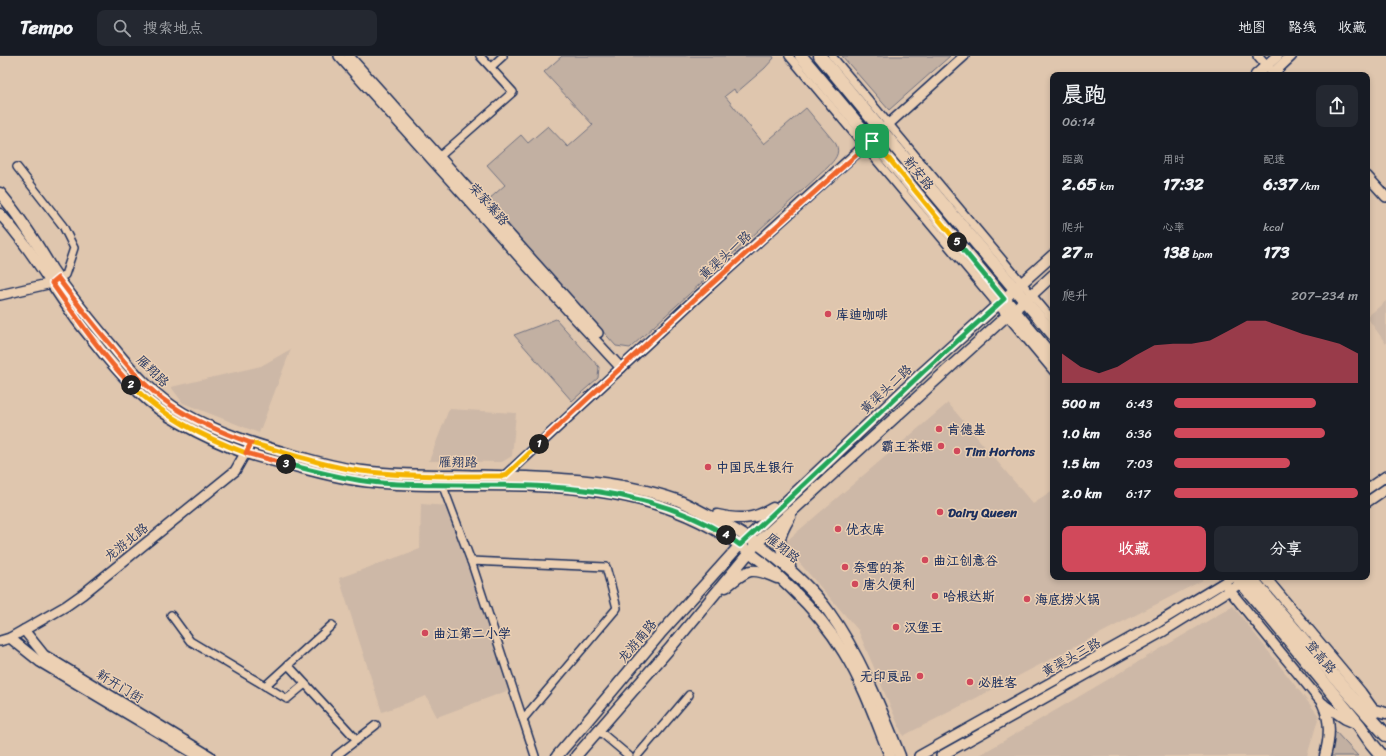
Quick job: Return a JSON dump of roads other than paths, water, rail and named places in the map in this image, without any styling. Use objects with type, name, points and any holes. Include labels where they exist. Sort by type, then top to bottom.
[{"type":"main road","name":"新安路","points":[[801,56],[868,144],[890,160],[1010,313]]},
{"type":"main road","name":"新安路","points":[[820,56],[885,128],[1029,298]]},
{"type":"main road","points":[[1271,72],[1277,56]]},
{"type":"main road","points":[[1271,72],[1291,56]]},
{"type":"main road","name":"雁翔路","points":[[0,193],[25,225],[79,323],[110,361],[151,403],[180,423],[214,440],[246,453],[352,480],[373,482],[537,486],[579,489],[616,494],[648,501],[683,514],[719,531],[740,545],[784,581],[822,622],[849,660],[867,698],[890,756]]},
{"type":"main road","name":"雁翔路","points":[[0,214],[131,370],[145,384],[170,404],[191,417],[228,435],[322,463],[361,471],[410,474],[505,476],[590,481],[621,486],[675,500],[721,521],[748,537],[798,578],[816,596],[830,614],[855,654],[879,703],[900,756]]},
{"type":"main road","name":"黄渠头二路","points":[[740,545],[923,372],[1050,258]]},
{"type":"main road","name":"黄渠头二路","points":[[756,543],[1050,278]]},
{"type":"main road","points":[[1029,298],[1050,330]]},
{"type":"main road","points":[[1010,313],[1050,355]]},
{"type":"main road","points":[[702,512],[742,519],[762,514],[787,500]]},
{"type":"main road","points":[[798,506],[782,531],[780,539],[782,554],[798,578]]},
{"type":"main road","points":[[714,597],[721,585],[756,543]]},
{"type":"main road","name":"龙游南路","points":[[556,756],[660,634],[740,545]]},
{"type":"main road","points":[[576,756],[714,597],[739,575],[753,570],[784,581]]},
{"type":"main road","name":"登高路","points":[[1246,580],[1386,734]]},
{"type":"main road","name":"登高路","points":[[1246,580],[1382,756]]},
{"type":"main road","points":[[1351,696],[1361,704],[1386,713]]},
{"type":"main road","points":[[1323,704],[1329,720],[1328,744],[1325,756]]},
{"type":"street","name":"荣家寨路","points":[[339,56],[537,277],[623,366]]},
{"type":"street","name":"荣家寨路","points":[[349,56],[623,366]]},
{"type":"street","points":[[439,157],[513,92],[480,56]]},
{"type":"street","points":[[491,68],[503,56]]},
{"type":"street","points":[[789,56],[868,144]]},
{"type":"street","points":[[832,56],[885,128]]},
{"type":"street","name":"黄渠头一路","points":[[505,476],[623,366],[964,56]]},
{"type":"street","points":[[1258,56],[1271,72]]},
{"type":"street","points":[[0,295],[55,280],[65,275],[74,248],[63,226],[17,167]]},
{"type":"street","points":[[1370,179],[1386,197]]},
{"type":"street","points":[[1029,298],[1050,317]]},
{"type":"street","points":[[1010,313],[1050,367]]},
{"type":"street","name":"龙游北路","points":[[0,641],[10,638],[66,606],[83,594],[236,471],[251,443]]},
{"type":"street","points":[[1370,487],[1386,476]]},
{"type":"street","points":[[442,484],[471,561],[536,756]]},
{"type":"street","points":[[1370,500],[1386,489]]},
{"type":"street","points":[[471,561],[606,567],[617,608],[524,719]]},
{"type":"street","points":[[1222,580],[1323,704],[1345,719],[1359,725]]},
{"type":"street","name":"黄渠头三路","points":[[919,756],[1152,626],[1222,580]]},
{"type":"street","name":"黄渠头三路","points":[[941,756],[1164,631],[1230,590],[1242,580]]},
{"type":"street","points":[[1268,580],[1375,710],[1386,734]]},
{"type":"street","points":[[171,615],[190,641],[287,699],[305,684]]},
{"type":"street","points":[[265,686],[332,625]]},
{"type":"street","name":"新开门街","points":[[24,630],[44,655],[210,756]]},
{"type":"street","name":"新开门街","points":[[10,638],[40,662],[198,756]]},
{"type":"street","points":[[288,665],[357,740]]},
{"type":"street","points":[[637,756],[689,695]]},
{"type":"street","points":[[336,756],[376,725]]},
{"type":"street","points":[[598,730],[629,756]]},
{"type":"place","name":"库迪咖啡","points":[[828,314]]},
{"type":"place","name":"肯德基","points":[[939,429]]},
{"type":"place","name":"霸王茶姬","points":[[941,446]]},
{"type":"place","name":"Tim Hortons","points":[[957,451]]},
{"type":"place","name":"中国民生银行","points":[[708,467]]},
{"type":"place","name":"Dairy Queen","points":[[940,512]]},
{"type":"place","name":"优衣库","points":[[838,529]]},
{"type":"place","name":"曲江创意谷","points":[[925,560]]},
{"type":"place","name":"奈雪的茶","points":[[845,567]]},
{"type":"place","name":"唐久便利","points":[[855,584]]},
{"type":"place","name":"哈根达斯","points":[[935,596]]},
{"type":"place","name":"海底捞火锅","points":[[1027,599]]},
{"type":"place","name":"汉堡王","points":[[896,627]]},
{"type":"place","name":"曲江第二小学","points":[[425,633]]},
{"type":"place","name":"无印良品","points":[[920,676]]},
{"type":"place","name":"必胜客","points":[[970,682]]}]
